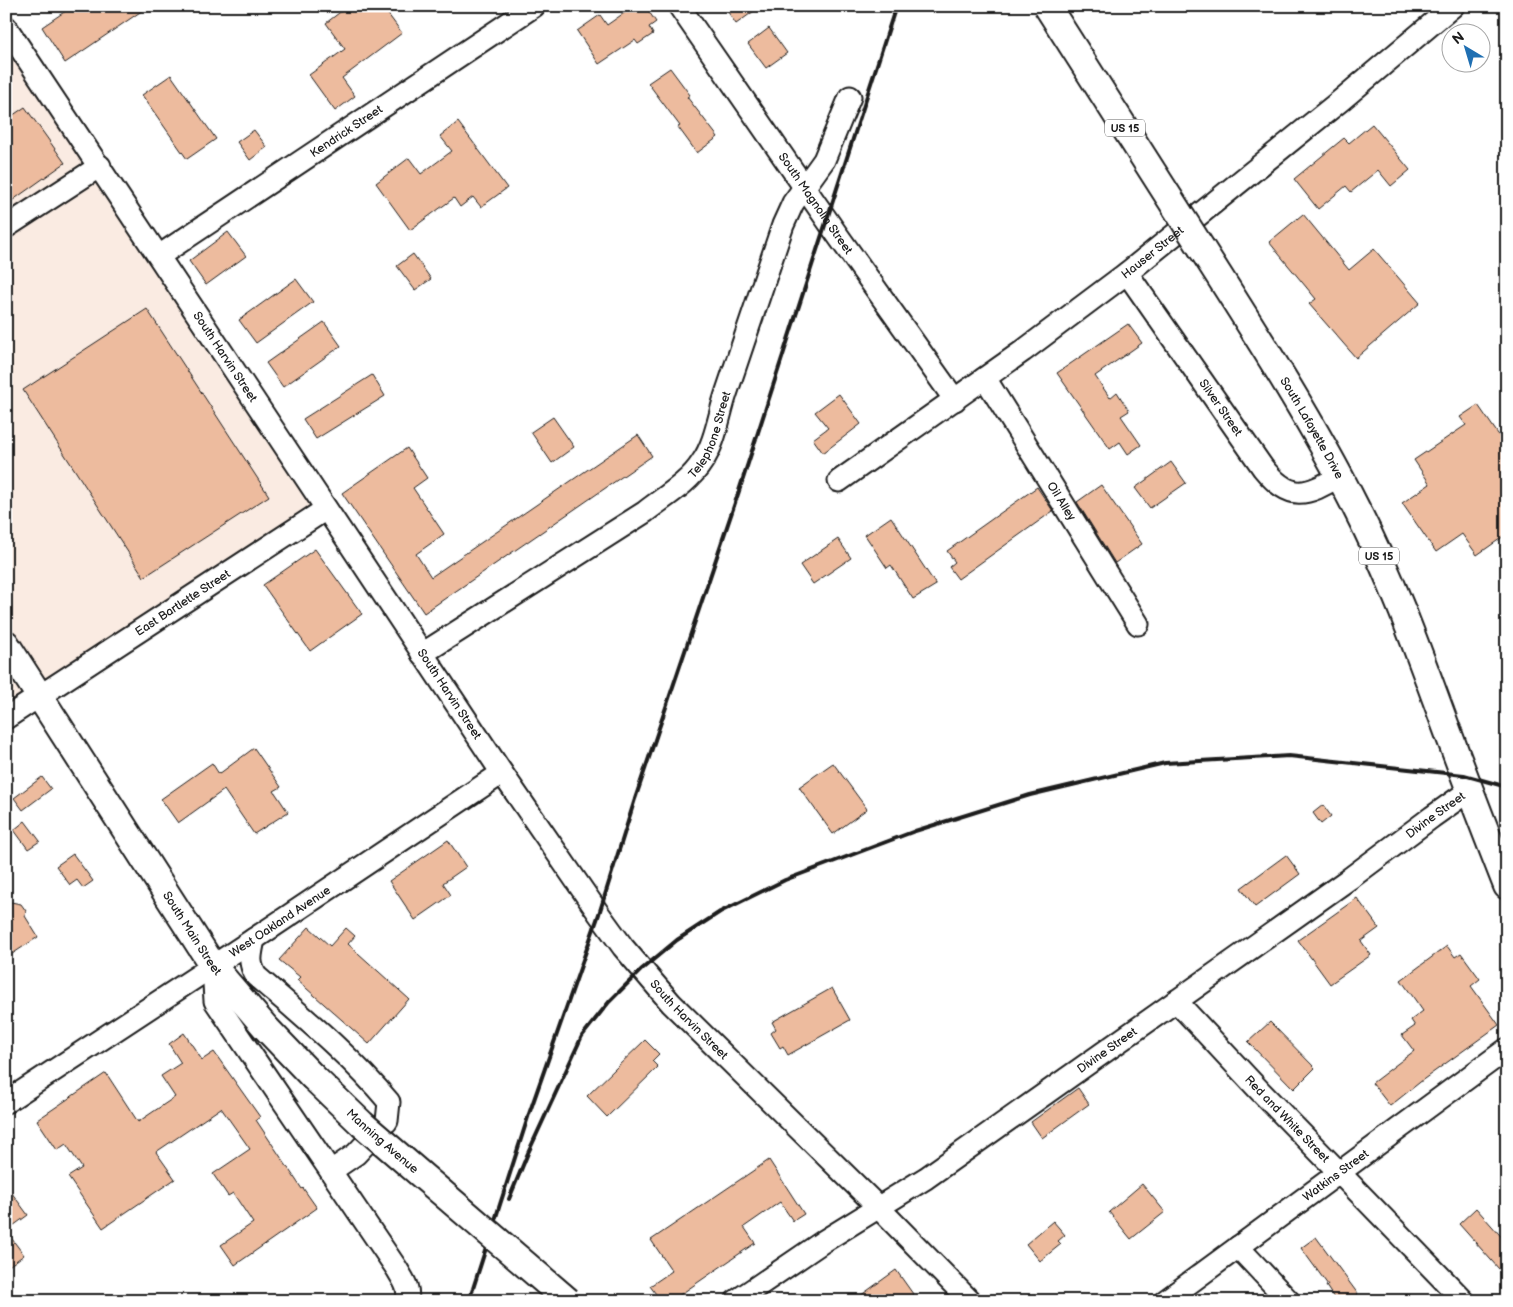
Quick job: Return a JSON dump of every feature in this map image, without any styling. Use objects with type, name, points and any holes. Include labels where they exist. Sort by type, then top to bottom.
[{"type":"main road","name":"South Lafayette Drive","points":[[1047,6],[1291,390],[1340,476],[1396,596],[1507,886]]},
{"type":"main road","name":"South Main Street","points":[[6,644],[214,966]]},
{"type":"main road","name":"Manning Avenue","points":[[214,966],[266,1028],[362,1124],[568,1301]]},
{"type":"street","name":"Kendrick Street","points":[[160,256],[534,6]]},
{"type":"street","name":"South Magnolia Street","points":[[679,6],[954,400]]},
{"type":"street","name":"Hauser Street","points":[[839,481],[985,378],[1127,273],[1453,6]]},
{"type":"street","name":"South Harvin Street","points":[[6,27],[160,256],[422,654],[623,947],[665,997],[878,1207],[970,1301]]},
{"type":"street","name":"Telephone Street","points":[[422,654],[645,512],[677,488],[698,469],[711,445],[783,224],[793,203],[824,160],[850,97]]},
{"type":"street","points":[[6,227],[100,166]]},
{"type":"street","name":"Silver Street","points":[[1127,273],[1257,460],[1273,480],[1282,487],[1301,493],[1312,491],[1340,476]]},
{"type":"street","name":"Oil Alley","points":[[985,378],[1138,624]]},
{"type":"street","name":"East Bartlette Street","points":[[6,718],[326,510]]},
{"type":"street","name":"West Oakland Avenue","points":[[6,1102],[214,966],[502,773]]},
{"type":"street","name":"Divine Street","points":[[736,1301],[824,1241],[926,1178],[1349,879],[1470,790]]},
{"type":"street","points":[[254,939],[250,960],[251,968],[256,976],[340,1050],[389,1102],[387,1121],[356,1154],[331,1171]]},
{"type":"street","name":"South Main Street","points":[[214,966],[215,1001],[397,1269],[409,1292],[407,1301]]},
{"type":"street","name":"Red and White Street","points":[[1176,1001],[1260,1091],[1464,1301]]},
{"type":"street","name":"Watkins Street","points":[[1165,1301],[1507,1049]]},
{"type":"street","points":[[1238,1247],[1289,1301]]},
{"type":"shaded area","points":[[6,31],[313,507],[6,710]]},
{"type":"building","points":[[73,6],[149,6],[65,63],[42,27]]},
{"type":"building","points":[[348,6],[382,6],[402,33],[342,78],[355,96],[335,111],[309,75],[345,49],[326,23]]},
{"type":"building","points":[[634,6],[645,6],[656,22],[649,27],[653,34],[638,44],[635,40],[599,64],[577,31],[600,15],[607,25]]},
{"type":"building","points":[[724,6],[761,6],[736,24]]},
{"type":"building","points":[[769,28],[787,53],[766,68],[748,44]]},
{"type":"building","points":[[670,68],[690,95],[687,97],[718,137],[697,153],[678,127],[680,126],[648,83]]},
{"type":"building","points":[[171,75],[216,139],[187,159],[142,95]]},
{"type":"building","points":[[25,107],[65,163],[6,205],[6,120]]},
{"type":"building","points":[[458,122],[507,188],[481,207],[473,197],[460,207],[454,198],[410,230],[376,183],[409,158],[421,174],[452,151],[440,136]]},
{"type":"building","points":[[1372,124],[1410,170],[1391,186],[1378,170],[1351,192],[1346,186],[1318,209],[1294,179],[1344,138],[1349,143]]},
{"type":"building","points":[[254,130],[267,147],[250,160],[237,142]]},
{"type":"building","points":[[1303,214],[1349,270],[1374,249],[1420,303],[1356,358],[1309,304],[1316,299],[1269,242]]},
{"type":"building","points":[[228,232],[246,256],[206,285],[189,261]]},
{"type":"building","points":[[413,254],[431,279],[415,290],[397,266]]},
{"type":"building","points":[[296,279],[313,302],[256,343],[239,320]]},
{"type":"building","points":[[147,309],[269,496],[144,577],[23,390]]},
{"type":"building","points":[[324,322],[341,346],[283,387],[266,363]]},
{"type":"building","points":[[1128,324],[1142,343],[1095,376],[1110,398],[1117,392],[1129,411],[1121,416],[1141,445],[1128,454],[1120,442],[1110,449],[1057,373]]},
{"type":"building","points":[[372,375],[385,396],[316,439],[303,419]]},
{"type":"building","points":[[839,394],[861,424],[823,453],[813,439],[828,428],[815,412]]},
{"type":"building","points":[[1478,405],[1507,447],[1507,534],[1477,555],[1462,534],[1436,552],[1402,503],[1430,484],[1414,460],[1466,425],[1460,417]]},
{"type":"building","points":[[553,417],[574,447],[552,463],[531,432]]},
{"type":"building","points":[[638,435],[652,456],[424,613],[342,493],[407,448],[427,478],[413,488],[444,534],[416,554],[431,577]]},
{"type":"building","points":[[1171,462],[1186,483],[1150,508],[1135,488]]},
{"type":"building","points":[[1101,485],[1142,544],[1115,563],[1077,502]]},
{"type":"building","points":[[1037,487],[1053,511],[958,579],[949,567],[955,562],[947,551]]},
{"type":"building","points":[[891,517],[936,585],[913,599],[891,565],[887,568],[865,535]]},
{"type":"building","points":[[838,539],[851,558],[813,584],[800,565]]},
{"type":"building","points":[[315,549],[362,614],[310,651],[263,585]]},
{"type":"building","points":[[254,748],[281,787],[274,791],[288,812],[254,834],[224,790],[178,823],[161,799],[212,763],[219,774]]},
{"type":"building","points":[[833,763],[867,809],[833,834],[799,787]]},
{"type":"building","points":[[42,777],[51,789],[23,810],[14,798]]},
{"type":"building","points":[[1323,805],[1331,816],[1321,824],[1313,813]]},
{"type":"building","points":[[25,821],[40,841],[28,849],[14,830]]},
{"type":"building","points":[[448,840],[466,867],[443,883],[451,895],[415,920],[389,881]]},
{"type":"building","points":[[73,854],[93,881],[83,888],[77,880],[70,885],[56,866]]},
{"type":"building","points":[[1286,855],[1300,874],[1255,907],[1241,888]]},
{"type":"building","points":[[1357,898],[1379,928],[1361,941],[1371,955],[1330,984],[1298,940]]},
{"type":"building","points":[[6,901],[21,904],[26,911],[25,916],[38,937],[6,958]]},
{"type":"building","points":[[309,927],[330,946],[346,928],[355,936],[348,944],[409,999],[369,1044],[297,980],[300,977],[279,960]]},
{"type":"building","points":[[1447,946],[1455,957],[1461,953],[1480,979],[1471,986],[1499,1025],[1390,1106],[1372,1083],[1414,1051],[1402,1035],[1415,1026],[1411,1020],[1423,1011],[1401,980]]},
{"type":"building","points":[[832,988],[850,1020],[788,1055],[783,1046],[780,1048],[771,1033],[776,1029],[772,1022]]},
{"type":"building","points":[[1270,1022],[1315,1068],[1294,1089],[1248,1042]]},
{"type":"building","points":[[184,1033],[202,1060],[214,1052],[260,1117],[256,1120],[302,1189],[317,1208],[235,1265],[221,1245],[253,1223],[233,1193],[228,1196],[213,1174],[250,1149],[221,1108],[156,1152],[175,1179],[103,1228],[68,1177],[82,1168],[66,1144],[57,1150],[37,1120],[106,1073],[138,1122],[175,1097],[161,1076],[181,1063],[169,1044]]},
{"type":"building","points":[[645,1040],[659,1054],[652,1061],[658,1067],[607,1117],[587,1096]]},
{"type":"building","points":[[1078,1088],[1089,1104],[1042,1138],[1031,1122]]},
{"type":"building","points":[[769,1160],[804,1214],[793,1221],[780,1202],[744,1227],[755,1243],[671,1301],[661,1301],[650,1286],[672,1271],[651,1240]]},
{"type":"building","points":[[1142,1184],[1165,1212],[1131,1239],[1109,1212]]},
{"type":"building","points":[[6,1185],[28,1215],[6,1231]]},
{"type":"building","points":[[1476,1208],[1507,1243],[1507,1278],[1459,1224]]},
{"type":"building","points":[[1053,1221],[1065,1235],[1058,1241],[1061,1244],[1040,1261],[1026,1244]]},
{"type":"building","points":[[6,1231],[24,1255],[6,1268]]},
{"type":"building","points":[[1316,1237],[1358,1294],[1348,1301],[1336,1301],[1326,1286],[1328,1285],[1301,1248]]},
{"type":"building","points":[[896,1270],[918,1301],[853,1301]]},
{"type":"railway","points":[[469,1301],[529,1114],[599,914],[635,799],[739,491],[896,6]]},
{"type":"railway","points":[[509,1199],[582,1036],[609,1002],[642,969],[677,940],[720,912],[785,880],[915,831],[1030,795],[1165,763],[1289,756],[1464,775],[1507,787]]}]
